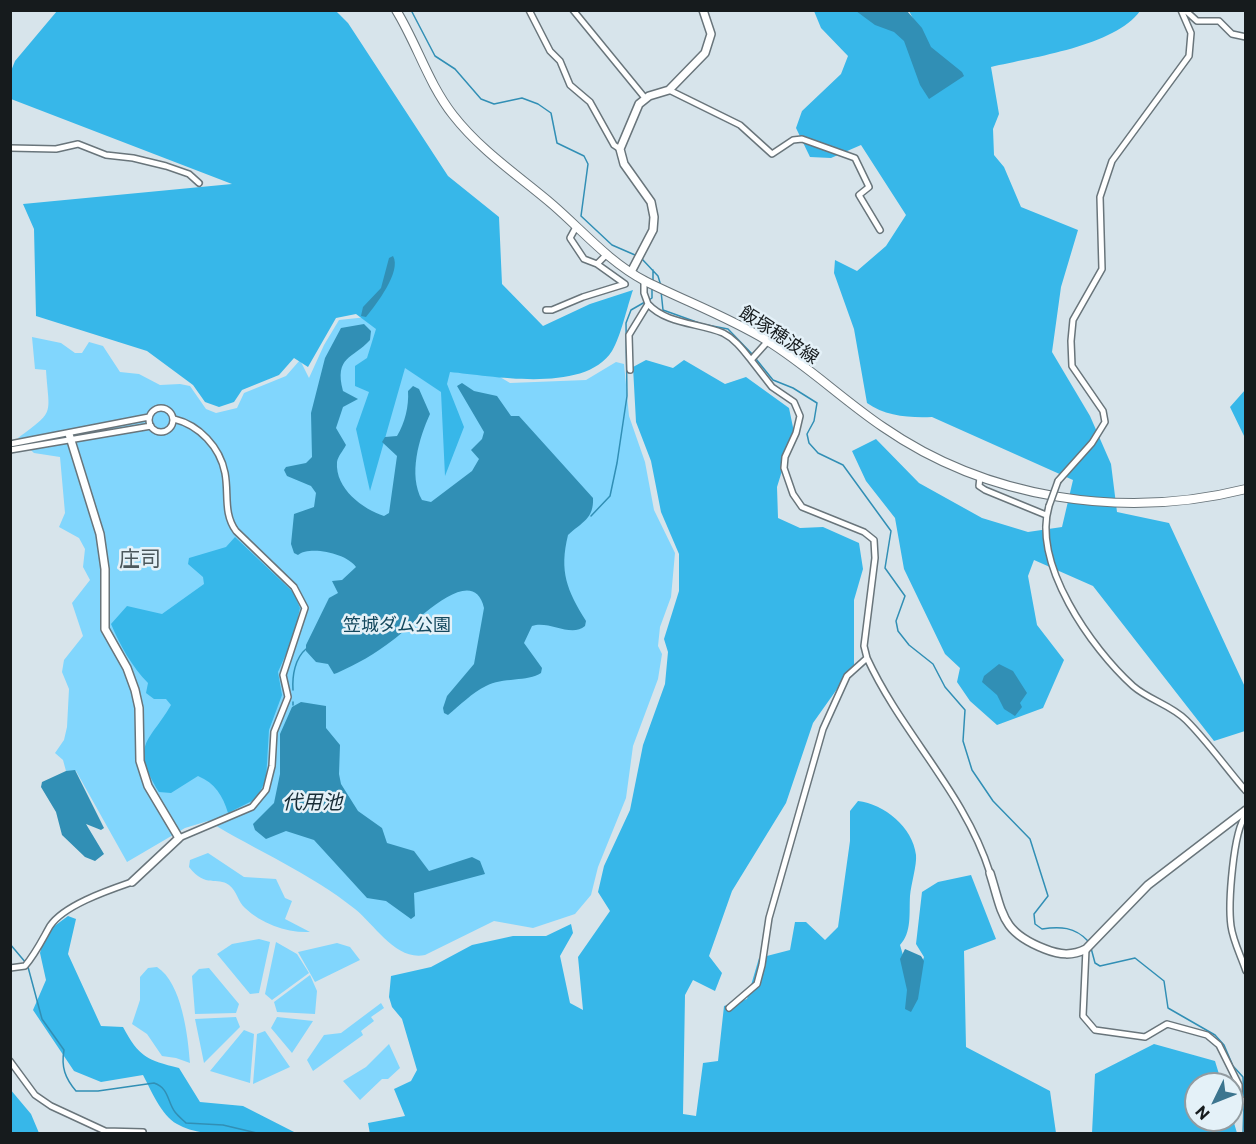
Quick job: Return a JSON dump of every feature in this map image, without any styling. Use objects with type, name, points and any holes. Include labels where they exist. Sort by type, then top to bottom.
[{"type":"main road","name":"飯塚穂波線","points":[[396,10],[436,91],[463,127],[493,157],[607,255],[644,280],[732,321],[768,341],[884,428],[915,447],[980,477],[1043,495],[1098,502],[1169,503],[1245,489]]},
{"type":"street","points":[[529,10],[550,51],[560,61],[570,85],[590,102],[614,145],[620,149]]},
{"type":"street","points":[[573,10],[645,98]]},
{"type":"street","points":[[631,272],[652,230],[654,217],[651,202],[624,164],[620,149],[634,112],[645,98],[669,90],[705,53],[711,34],[703,10]]},
{"type":"street","points":[[1180,10],[1191,33],[1189,56],[1112,161],[1100,197],[1102,269],[1073,320],[1071,341],[1072,366],[1102,411],[1105,422],[1092,442],[1058,481],[1046,515],[1046,546],[1058,582],[1106,656],[1133,685],[1171,707],[1186,720],[1245,791]]},
{"type":"street","points":[[1185,10],[1197,21],[1219,21],[1232,34],[1245,39]]},
{"type":"street","points":[[669,90],[740,125],[772,154],[793,140],[802,139],[855,158],[868,187],[858,195],[880,230]]},
{"type":"street","points":[[10,148],[56,149],[78,144],[106,155],[134,158],[166,166],[189,174],[199,183]]},
{"type":"street","points":[[546,310],[552,310],[591,294],[625,284],[597,264],[584,259],[577,252],[570,238],[576,227]]},
{"type":"street","points":[[597,264],[607,255]]},
{"type":"street","points":[[644,280],[644,293],[648,304],[665,316],[723,333],[736,343],[772,387],[794,402],[800,416],[784,468],[793,494],[802,507],[864,532],[874,540],[875,558],[864,646],[867,658],[964,812],[979,841],[1005,920],[1017,936],[1052,952],[1067,955],[1086,949],[1148,885],[1245,810]]},
{"type":"street","points":[[630,370],[629,335],[648,304]]},
{"type":"street","points":[[751,360],[768,341]]},
{"type":"street","points":[[160,407],[171,411],[174,419],[172,426],[164,432],[157,431],[151,426],[149,417],[153,410],[160,407]]},
{"type":"street","points":[[10,450],[149,417]]},
{"type":"street","points":[[10,968],[25,966],[44,941],[50,927],[68,910],[111,889],[132,882],[178,838],[252,807],[266,790],[272,766],[274,732],[288,697],[283,675],[305,608],[294,587],[236,531],[229,521],[225,471],[213,446],[200,431],[174,419]]},
{"type":"street","points":[[10,444],[151,426]]},
{"type":"street","points":[[70,437],[100,534],[105,569],[105,629],[127,668],[139,708],[140,761],[148,786],[178,838]]},
{"type":"street","points":[[980,477],[979,486],[985,490],[1046,515]]},
{"type":"street","points":[[729,1008],[757,984],[769,918],[823,729],[847,676],[867,658]]},
{"type":"street","points":[[1245,815],[1238,834],[1230,903],[1231,927],[1245,970]]},
{"type":"street","points":[[1086,949],[1083,1016],[1087,1024],[1095,1030],[1145,1036],[1167,1024],[1206,1035],[1219,1045],[1239,1085],[1239,1100],[1245,1101]]},
{"type":"street","points":[[10,1061],[35,1095],[51,1106],[105,1131],[143,1132]]},
{"type":"green space","name":"笠城ダム公園","points":[[395,314],[510,383],[586,380],[616,362],[624,364],[629,416],[645,462],[654,510],[675,553],[671,597],[660,627],[658,646],[662,654],[658,679],[633,746],[626,798],[598,867],[591,895],[575,914],[533,928],[494,921],[425,955],[405,953],[396,948],[338,896],[302,873],[208,821],[185,828],[127,862],[76,771],[66,771],[63,760],[55,753],[64,740],[67,727],[69,689],[62,672],[64,660],[83,636],[72,603],[90,580],[83,567],[85,549],[79,538],[59,527],[65,513],[60,457],[34,453],[18,438],[39,422],[47,411],[48,404],[46,370],[35,369],[32,337],[61,343],[75,353],[82,353],[89,342],[103,346],[120,372],[139,374],[160,385],[190,386],[206,409],[216,413],[237,408],[244,393],[286,376],[300,360],[309,378],[324,345],[339,320]]},
{"type":"green space","points":[[208,853],[244,877],[276,879],[285,898],[292,901],[285,919],[310,932],[293,931],[267,923],[245,908],[229,885],[220,881],[206,880],[195,874],[189,867],[190,860]]},
{"type":"green space","points":[[259,939],[270,942],[259,993],[250,994],[217,954],[232,944]]},
{"type":"green space","points":[[276,942],[297,954],[309,973],[272,1000],[265,994]]},
{"type":"green space","points":[[337,943],[350,947],[360,960],[315,982],[298,952]]},
{"type":"green space","points":[[157,967],[166,975],[178,997],[188,1039],[190,1063],[162,1056],[147,1034],[132,1024],[140,1000],[140,977],[148,968]]},
{"type":"green space","points":[[209,968],[239,1004],[236,1013],[195,1014],[192,976],[199,969]]},
{"type":"green space","points":[[310,975],[317,991],[315,1014],[277,1012],[274,1002]]},
{"type":"green space","points":[[381,1003],[384,1008],[371,1017],[374,1021],[361,1031],[363,1035],[313,1071],[307,1060],[324,1035],[341,1033]]},
{"type":"green space","points":[[236,1017],[240,1027],[204,1063],[195,1019]]},
{"type":"green space","points":[[277,1017],[313,1021],[292,1053],[271,1028]]},
{"type":"green space","points":[[244,1030],[254,1034],[250,1083],[210,1071]]},
{"type":"green space","points":[[265,1031],[290,1067],[253,1084],[257,1034]]},
{"type":"green space","points":[[389,1044],[400,1068],[388,1079],[382,1079],[360,1100],[343,1081],[366,1067]]},
{"type":"shaded area","points":[[57,11],[336,11],[348,23],[448,176],[499,217],[502,284],[543,326],[590,304],[633,290],[612,351],[599,364],[581,373],[560,378],[513,378],[450,372],[447,384],[464,427],[445,476],[441,392],[405,368],[370,491],[356,429],[369,392],[355,386],[355,366],[367,358],[376,329],[356,314],[336,318],[308,367],[294,358],[279,375],[242,390],[234,402],[219,407],[205,402],[193,385],[147,351],[36,316],[34,229],[23,204],[232,184],[11,99],[11,71],[15,61]]},
{"type":"shaded area","points":[[814,11],[863,11],[925,41],[909,11],[1140,11],[1128,23],[1093,41],[1050,54],[991,67],[999,114],[993,129],[994,155],[1004,167],[1021,207],[1078,230],[1061,287],[1052,352],[1090,416],[1111,464],[1117,512],[1169,523],[1245,687],[1245,731],[1214,741],[1093,586],[1034,560],[1028,576],[1037,625],[1064,660],[1043,708],[997,725],[970,701],[957,682],[960,668],[945,654],[904,569],[895,518],[866,481],[852,451],[876,439],[919,483],[982,518],[1028,532],[1062,527],[1073,480],[932,417],[898,415],[882,411],[867,403],[854,329],[834,273],[835,260],[857,271],[886,246],[906,215],[861,145],[831,158],[810,157],[796,128],[802,111],[841,74],[848,56],[821,28]]},
{"type":"shaded area","points":[[646,360],[673,368],[684,360],[725,384],[746,377],[789,408],[794,432],[777,487],[778,518],[800,528],[823,527],[859,543],[863,569],[854,600],[854,665],[813,723],[786,803],[732,891],[709,956],[722,973],[715,991],[693,980],[685,995],[683,1114],[696,1116],[703,1063],[718,1061],[724,1006],[747,999],[759,958],[790,950],[795,922],[806,922],[825,940],[838,927],[850,841],[850,811],[858,801],[878,807],[896,819],[914,845],[916,859],[910,896],[909,922],[904,940],[900,945],[913,989],[924,957],[916,944],[922,892],[938,882],[971,875],[996,939],[964,951],[966,1047],[1050,1091],[1056,1133],[370,1134],[368,1123],[405,1116],[394,1089],[411,1081],[417,1070],[402,1019],[392,1007],[389,997],[391,976],[431,967],[472,945],[513,936],[546,936],[571,924],[573,933],[560,956],[570,1003],[583,1010],[578,957],[610,911],[598,892],[604,866],[630,810],[643,745],[665,684],[668,652],[664,639],[679,591],[679,554],[661,512],[651,461],[636,422],[633,367]]},
{"type":"shaded area","points":[[1245,390],[1245,438],[1230,407]]},
{"type":"shaded area","points":[[235,537],[294,593],[300,608],[294,636],[278,672],[282,695],[269,730],[266,780],[256,799],[228,813],[218,791],[198,776],[171,793],[159,792],[145,764],[144,754],[149,737],[171,705],[166,699],[154,699],[146,693],[148,683],[127,655],[111,624],[127,606],[162,614],[204,584],[203,577],[188,564],[189,558],[226,547]]},
{"type":"shaded area","points":[[68,916],[76,919],[68,954],[101,1026],[123,1027],[134,1045],[145,1056],[179,1068],[200,1102],[243,1106],[296,1133],[251,1135],[203,1133],[171,1120],[157,1102],[143,1075],[101,1082],[74,1071],[33,1010],[46,980],[40,953],[45,933]]},
{"type":"shaded area","points":[[1154,1044],[1215,1061],[1218,1072],[1184,1072],[1184,1132],[1237,1133],[1092,1133],[1095,1074]]},
{"type":"shaded area","points":[[10,1089],[31,1114],[39,1133],[11,1133]]},
{"type":"water","points":[[856,11],[907,11],[922,28],[931,47],[964,76],[929,99],[920,85],[904,41],[894,32],[875,25]]},
{"type":"water","points":[[393,256],[394,270],[387,288],[366,317],[361,316],[363,307],[381,288],[389,258]]},
{"type":"water","points":[[364,324],[371,331],[370,340],[343,364],[341,371],[343,391],[358,399],[343,407],[336,428],[346,445],[337,462],[338,472],[345,489],[359,503],[384,516],[389,513],[397,456],[382,442],[385,437],[397,436],[400,431],[406,414],[408,391],[413,386],[419,389],[430,414],[422,434],[415,468],[422,500],[431,502],[472,471],[479,459],[471,450],[482,439],[484,432],[457,386],[462,383],[474,391],[497,396],[511,416],[519,416],[593,498],[589,516],[568,535],[564,560],[566,580],[586,621],[585,626],[567,630],[545,625],[532,626],[524,643],[542,668],[541,673],[529,678],[492,683],[471,696],[448,715],[444,713],[443,708],[447,696],[474,664],[484,608],[478,595],[467,590],[440,601],[379,650],[334,674],[328,664],[316,662],[306,651],[306,645],[329,598],[338,593],[332,581],[342,580],[356,567],[345,558],[329,552],[311,551],[298,555],[294,553],[291,544],[294,514],[314,507],[316,493],[311,486],[287,476],[284,470],[286,467],[306,463],[312,457],[311,413],[325,358],[341,328]]},
{"type":"water","points":[[999,664],[1013,671],[1027,693],[1020,703],[1022,707],[1015,716],[1004,709],[997,695],[982,682],[984,676]]},
{"type":"water","name":"代用池","points":[[301,702],[326,706],[326,728],[340,745],[341,784],[358,811],[382,828],[387,843],[414,851],[429,871],[472,857],[480,861],[485,874],[414,893],[415,916],[411,919],[386,901],[367,898],[314,840],[286,831],[266,839],[255,830],[253,824],[274,803],[280,774],[280,734],[292,707]]},
{"type":"water","points":[[75,770],[104,828],[101,830],[86,824],[104,854],[95,861],[85,857],[62,835],[56,812],[41,787],[42,782],[66,771]]},
{"type":"water","points":[[905,949],[921,956],[924,961],[918,999],[911,1012],[905,1009],[907,990],[900,959]]},
{"type":"waterway","points":[[411,10],[435,56],[455,69],[481,99],[494,104],[522,98],[538,104],[551,113],[557,143],[584,156],[588,164],[581,216],[612,245],[635,255]]},
{"type":"waterway","points":[[642,259],[658,276],[661,286]]},
{"type":"waterway","points":[[653,270],[653,280]]},
{"type":"waterway","points":[[649,300],[652,298],[652,288]]},
{"type":"waterway","points":[[661,291],[663,310],[702,324],[728,329],[753,355]]},
{"type":"waterway","points":[[591,516],[610,496],[627,396],[626,323],[631,310],[645,302]]},
{"type":"waterway","points":[[756,359],[773,380],[793,388],[817,403],[814,421],[807,434],[809,443],[818,453],[843,465],[891,531],[885,568],[905,596],[896,621],[898,631],[909,645],[933,664],[945,687],[965,710],[963,741],[972,770],[993,801],[1030,839],[1048,896],[1034,914],[1035,924],[1042,929],[1072,930],[1088,941]]},
{"type":"waterway","points":[[293,690],[295,668],[299,657],[306,649]]},
{"type":"waterway","points":[[10,944],[26,963]]},
{"type":"waterway","points":[[1091,948],[1095,963],[1100,966],[1135,958],[1164,981],[1168,1008],[1215,1035],[1224,1045],[1233,1066],[1238,1072]]},
{"type":"waterway","points":[[28,967],[42,1019],[64,1050],[65,1072],[76,1091],[98,1091],[154,1083],[162,1088],[172,1108],[186,1123],[223,1125],[261,1134]]},
{"type":"district","name":"庄司","points":[[140,559]]}]
